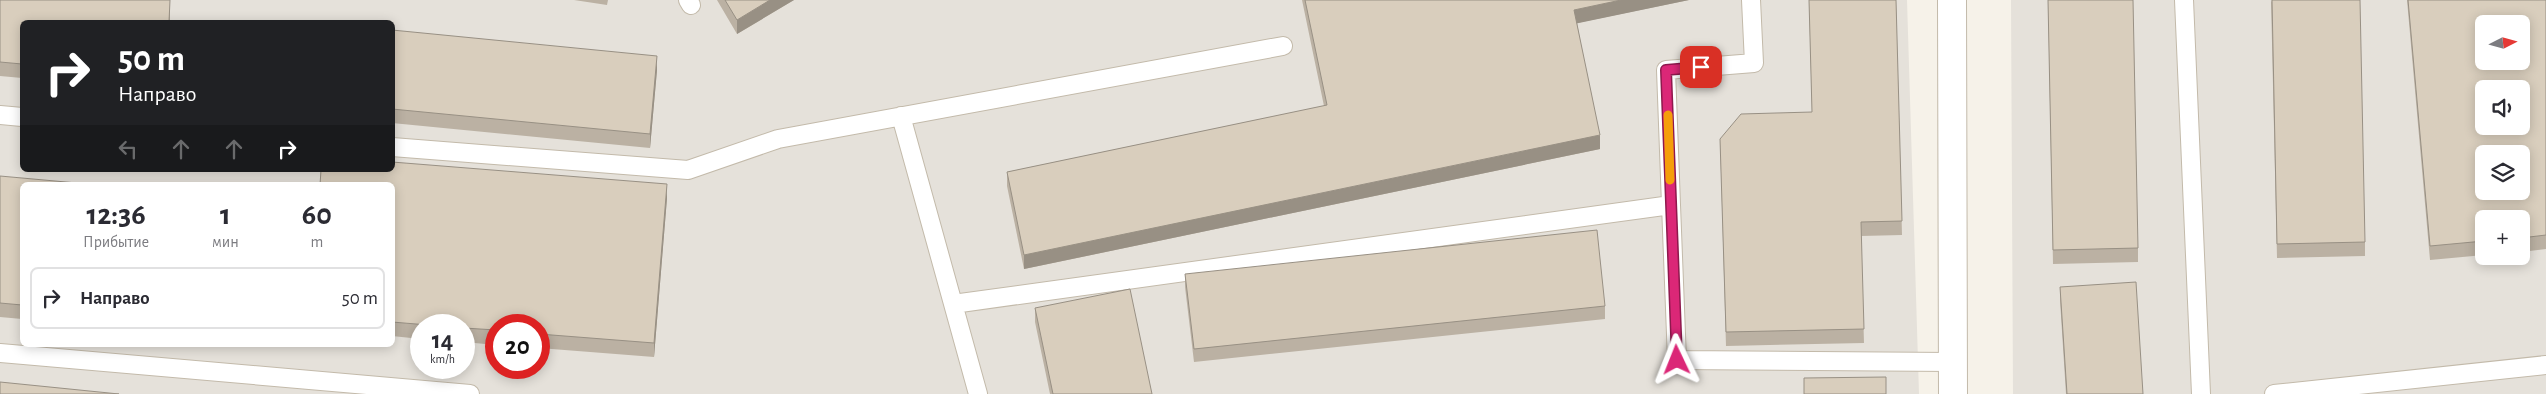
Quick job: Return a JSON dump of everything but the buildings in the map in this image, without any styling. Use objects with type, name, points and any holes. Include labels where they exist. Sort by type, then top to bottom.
[{"type":"street","points":[[1952,0],[1953,394]]},
{"type":"lane","points":[[1751,0],[1754,63],[1666,70],[1677,360],[1953,362]]},
{"type":"lane","points":[[2184,0],[2201,394]]},
{"type":"lane","points":[[395,147],[688,170],[778,139],[1283,46]]},
{"type":"lane","points":[[0,116],[20,117]]},
{"type":"lane","points":[[901,116],[978,394]]},
{"type":"lane","points":[[953,304],[1671,205]]},
{"type":"lane","points":[[0,353],[470,394]]},
{"type":"lane","points":[[2274,394],[2546,365]]},
{"type":"shaded area","points":[[0,0],[1907,0],[1919,394],[0,394]]},
{"type":"shaded area","points":[[2011,0],[2546,0],[2546,394],[2013,394]]},
{"type":"slow traffic","points":[[1668,115],[1670,180]]},
{"type":"route","points":[[1677,360],[1666,70],[1701,67]]}]
